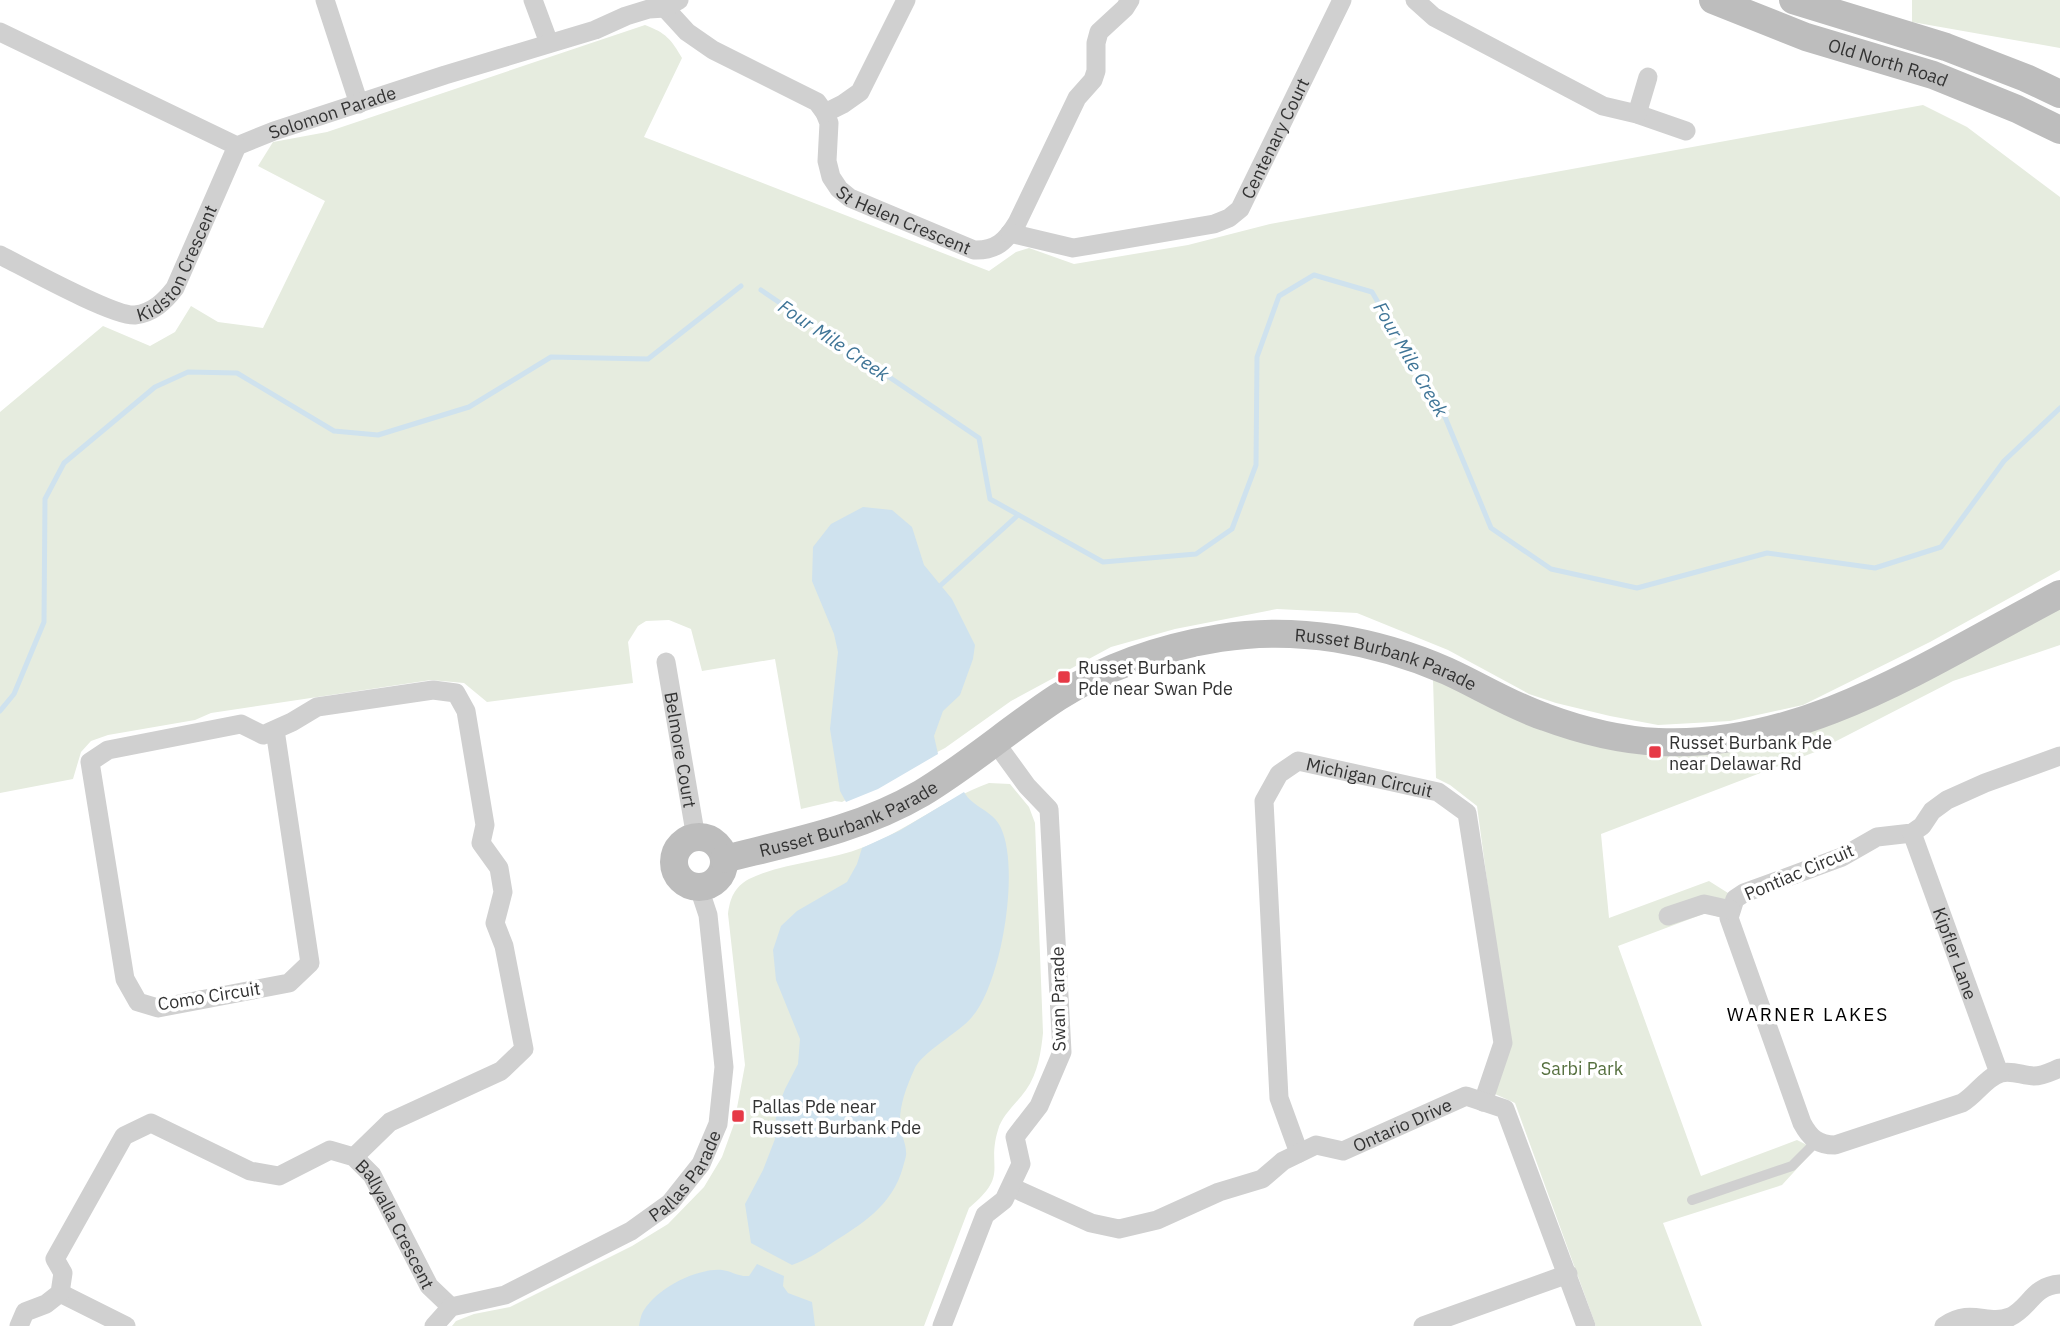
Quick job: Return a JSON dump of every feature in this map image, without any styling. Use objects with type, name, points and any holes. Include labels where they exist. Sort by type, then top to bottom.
[{"type":"street","points":[[325,0],[359,104]]},
{"type":"street","points":[[533,0],[549,43]]},
{"type":"street","points":[[686,0],[695,38]]},
{"type":"street","points":[[672,4],[687,32],[695,38],[713,50],[817,102],[825,113],[860,92],[906,0]]},
{"type":"street","points":[[1015,225],[1077,98],[1093,80],[1099,32],[1125,8],[1129,0]]},
{"type":"street","name":"Centenary Court","points":[[1015,225],[1046,241],[1073,248],[1214,224],[1229,218],[1240,209],[1342,0]]},
{"type":"street","points":[[1415,0],[1434,17],[1603,106],[1637,114],[1686,131]]},
{"type":"street","name":"Old North Road","points":[[1713,0],[1806,37],[1944,79],[2060,130]]},
{"type":"street","name":"Old North Road","points":[[1793,0],[1947,47],[2060,94]]},
{"type":"street","name":"Solomon Parade","points":[[237,146],[274,131],[445,75],[595,30],[626,16],[672,4]]},
{"type":"street","points":[[0,32],[237,146]]},
{"type":"street","points":[[1637,114],[1648,77]]},
{"type":"street","name":"St Helen Crescent","points":[[825,113],[829,137],[827,161],[831,177],[850,198],[974,250],[995,248],[1015,225]]},
{"type":"street","name":"Kidston Crescent","points":[[0,255],[112,310],[134,315],[151,310],[163,303],[175,288],[237,146]]},
{"type":"street","name":"Russet Burbank Parade","points":[[724,859],[853,826],[911,799],[954,772],[1061,695],[1095,676],[1133,660],[1222,638],[1262,634],[1313,635],[1353,640],[1448,671],[1543,717],[1605,734],[1657,742],[1759,733],[1802,721],[1853,702],[1908,675],[2060,594]]},
{"type":"street","name":"Belmore Court","points":[[666,662],[696,838]]},
{"type":"street","points":[[275,730],[317,707],[433,690],[456,693],[467,711],[485,825],[481,843],[499,868],[503,892],[495,923],[505,946],[524,1049],[502,1071],[390,1122],[355,1157]]},
{"type":"street","name":"Como Circuit","points":[[241,724],[263,735],[275,730],[310,962],[289,983],[158,1008],[138,1002],[125,979],[90,762],[107,750],[241,724]]},
{"type":"street","name":"Swan Parade","points":[[942,1326],[985,1216],[1004,1200],[1020,1164],[1015,1137],[1039,1107],[1062,1052],[1049,810],[1027,786],[995,742]]},
{"type":"street","points":[[1912,833],[1922,826],[1932,811],[1947,800],[2060,756]]},
{"type":"street","name":"Michigan Circuit","points":[[1299,1153],[1279,1098],[1264,801],[1279,774],[1298,761],[1438,792],[1467,813],[1503,1043],[1483,1102]]},
{"type":"street","name":"Pontiac Circuit","points":[[1816,1142],[1808,1133],[1797,1110],[1730,926],[1731,910],[1735,899],[1754,889],[1842,857],[1877,837],[1912,833]]},
{"type":"street","name":"Kipfler Lane","points":[[1912,833],[2000,1073]]},
{"type":"street","points":[[696,838],[704,838],[717,845],[724,859],[723,868],[715,882],[699,887],[683,882],[677,875],[674,860],[679,848],[696,838]]},
{"type":"street","name":"Pallas Parade","points":[[451,1307],[505,1295],[631,1231],[670,1203],[701,1164],[718,1124],[724,1067],[708,915],[699,887]]},
{"type":"street","name":"Pontiac Circuit","points":[[1668,916],[1704,904],[1731,910]]},
{"type":"street","points":[[1816,1142],[1835,1145],[1962,1103],[1972,1098],[2000,1073],[2013,1072],[2033,1076],[2060,1068]]},
{"type":"street","name":"Ontario Drive","points":[[1011,1187],[1091,1223],[1119,1229],[1157,1220],[1219,1192],[1262,1179],[1283,1161],[1316,1146],[1343,1151],[1466,1097],[1483,1102]]},
{"type":"street","points":[[1483,1102],[1505,1109],[1569,1274],[1586,1326]]},
{"type":"street","name":"Ballyalla Crescent","points":[[60,1293],[63,1273],[55,1259],[124,1136],[151,1123],[250,1171],[279,1176],[330,1150],[355,1157],[372,1175],[429,1286],[451,1307]]},
{"type":"street","points":[[1423,1326],[1569,1274]]},
{"type":"street","points":[[1944,1326],[1960,1317],[2000,1320],[2009,1317],[2045,1286],[2060,1284]]},
{"type":"street","points":[[19,1326],[25,1312],[46,1304],[60,1293],[126,1326]]},
{"type":"street","points":[[434,1326],[451,1307]]},
{"type":"lane","points":[[1692,1200],[1792,1166],[1816,1142]]},
{"type":"green space","points":[[1912,0],[2060,0],[2060,48],[1912,22]]},
{"type":"green space","points":[[645,25],[667,37],[682,58],[644,137],[989,271],[1016,252],[1029,248],[1074,264],[1188,245],[1270,224],[1923,105],[1967,127],[2060,197],[2060,570],[1930,642],[1803,705],[1730,721],[1658,725],[1556,703],[1529,694],[1448,650],[1357,613],[1277,609],[1175,629],[1111,647],[1011,701],[945,748],[842,802],[835,801],[801,809],[775,659],[702,671],[691,629],[669,620],[646,621],[638,626],[628,642],[633,683],[487,702],[464,683],[431,680],[211,713],[195,720],[108,735],[91,741],[81,752],[73,779],[0,793],[0,412],[103,326],[150,346],[175,332],[191,306],[218,322],[263,328],[325,201],[258,166],[273,142],[327,132]]},
{"type":"green space","name":"Sarbi Park","points":[[2060,605],[2060,645],[1953,681],[1815,752],[1601,834],[1609,918],[1709,881],[1728,893],[1719,917],[1706,913],[1618,946],[1701,1176],[1797,1140],[1815,1149],[1782,1185],[1663,1223],[1702,1326],[1596,1326],[1515,1103],[1495,1094],[1509,1044],[1477,806],[1450,785],[1436,778],[1433,679],[1509,714],[1744,746]]},
{"type":"green space","points":[[989,783],[1010,784],[1029,807],[1035,823],[1043,1033],[1033,1077],[1006,1114],[998,1130],[993,1179],[982,1196],[969,1208],[924,1326],[452,1326],[456,1321],[474,1314],[510,1307],[632,1246],[668,1224],[704,1187],[722,1157],[734,1124],[745,1065],[728,914],[736,890],[762,873],[864,847],[957,797]]},
{"type":"water","points":[[863,507],[892,510],[912,527],[924,565],[952,599],[975,645],[973,659],[960,695],[943,711],[934,736],[938,754],[878,789],[846,802],[840,791],[830,729],[838,652],[834,634],[812,581],[813,547],[831,524]]},
{"type":"water","points":[[964,792],[997,822],[1006,846],[1008,897],[1005,925],[992,978],[983,1001],[972,1017],[924,1056],[914,1070],[901,1111],[900,1126],[906,1157],[891,1193],[864,1222],[815,1254],[792,1265],[751,1243],[745,1204],[775,1139],[776,1112],[798,1064],[800,1039],[776,980],[773,950],[781,926],[797,911],[847,882],[862,848],[899,831]]},
{"type":"water","points":[[757,1264],[784,1276],[783,1286],[788,1293],[812,1302],[815,1326],[639,1326],[642,1313],[650,1302],[678,1281],[712,1270],[749,1276]]},
{"type":"waterway","name":"Four Mile Creek","points":[[761,290],[979,438],[990,499],[1103,562],[1196,554],[1232,529],[1256,465],[1257,357],[1279,296],[1314,275],[1372,292],[1445,417],[1491,528],[1551,569],[1637,588],[1767,553],[1875,568],[1941,547],[2004,461],[2060,408]]},
{"type":"waterway","name":"Four Mile Creek","points":[[0,711],[14,694],[44,622],[45,499],[64,463],[155,387],[188,372],[237,373],[334,431],[378,435],[469,407],[551,357],[648,359],[741,286]]},
{"type":"waterway","points":[[941,585],[1018,515]]},
{"type":"place","name":"Russet Burbank Pde near Swan Pde","points":[[1064,677]]},
{"type":"place","name":"Russet Burbank Pde near Delawar Rd","points":[[1655,752]]},
{"type":"place","name":"Pallas Pde near Russett Burbank Pde","points":[[738,1116]]},
{"type":"district","name":"WARNER LAKES","points":[[1808,1014]]}]
